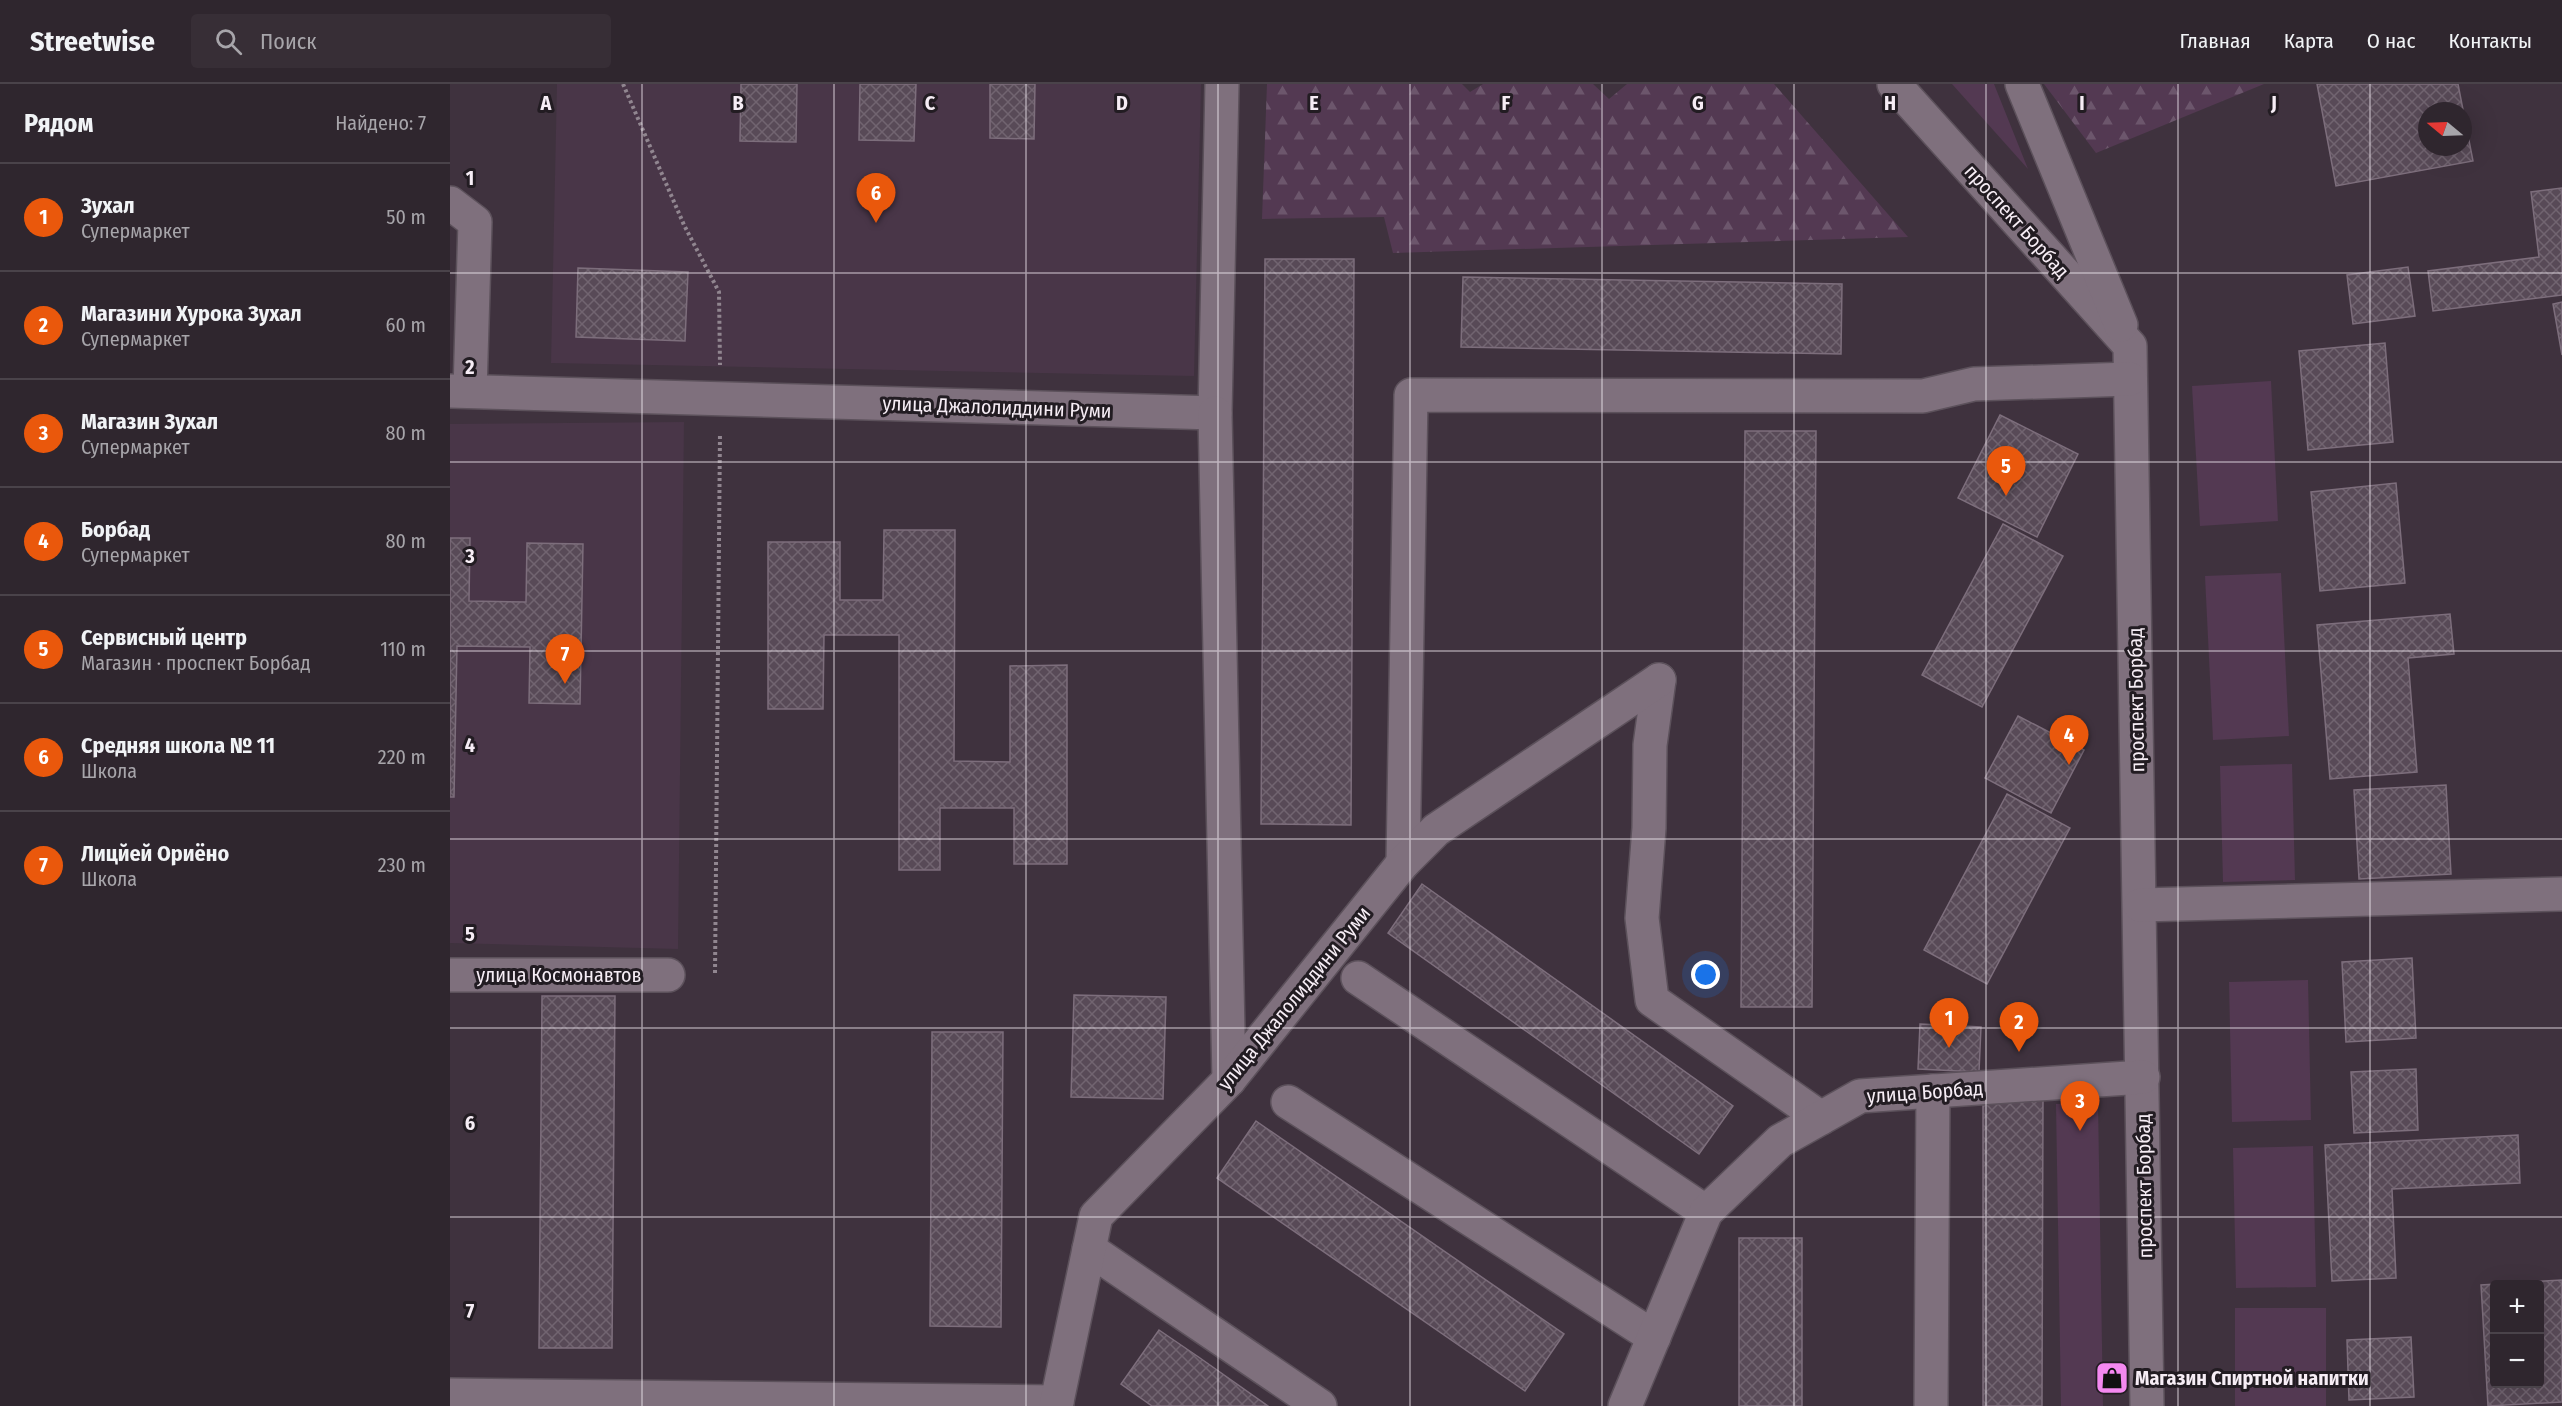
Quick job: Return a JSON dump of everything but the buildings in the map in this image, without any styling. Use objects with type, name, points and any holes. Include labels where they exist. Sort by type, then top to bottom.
[{"type":"street","points":[[1222,84],[1215,413],[1229,1080]]},
{"type":"street","name":"проспект Борбад","points":[[1894,84],[2130,346],[2147,1406]]},
{"type":"street","points":[[2022,84],[2130,346]]},
{"type":"street","points":[[450,203],[475,222],[460,391]]},
{"type":"street","points":[[1403,863],[1411,395],[1923,396],[1974,384],[2130,379]]},
{"type":"street","name":"улица Джалолиддини Руми","points":[[460,391],[1215,413]]},
{"type":"street","name":"улица Джалолиддини Руми","points":[[1057,1404],[1096,1216],[1229,1080],[1403,863],[1436,830],[1659,680],[1650,745],[1649,828],[1642,918],[1652,999],[1821,1118]]},
{"type":"street","points":[[2140,905],[2562,894]]},
{"type":"street","name":"улица Космонавтов","points":[[450,975],[668,975]]},
{"type":"street","points":[[1358,978],[1706,1212]]},
{"type":"street","name":"улица Борбад","points":[[1625,1406],[1706,1212],[1780,1141],[1860,1096],[2143,1077]]},
{"type":"street","points":[[1931,1406],[1933,1091]]},
{"type":"street","points":[[1288,1102],[1654,1337]]},
{"type":"street","points":[[1089,1249],[1320,1406]]},
{"type":"street","points":[[450,1395],[1057,1404]]},
{"type":"path","points":[[623,84],[684,225],[719,292],[721,399],[715,973]]},
{"type":"shaded area","points":[[557,84],[1201,84],[1194,376],[551,363]]},
{"type":"shaded area","points":[[684,422],[678,949],[450,943],[450,424]]},
{"type":"green space","points":[[1267,84],[1462,84],[1470,92],[1483,84],[1593,84],[1609,99],[1627,84],[1774,84],[1908,237],[1393,253],[1384,217],[1262,219]]},
{"type":"green space","points":[[1952,84],[1994,84],[2028,169]]},
{"type":"green space","points":[[2044,84],[2264,84],[2096,153]]},
{"type":"green space","points":[[2271,381],[2278,521],[2200,526],[2192,386]]},
{"type":"green space","points":[[2281,573],[2289,736],[2213,740],[2205,576]]},
{"type":"green space","points":[[2292,764],[2295,880],[2223,882],[2220,766]]},
{"type":"green space","points":[[2308,980],[2311,1120],[2232,1122],[2229,982]]},
{"type":"green space","points":[[2098,1103],[2103,1406],[2061,1406],[2056,1104]]},
{"type":"green space","points":[[2313,1146],[2316,1287],[2236,1288],[2233,1148]]},
{"type":"green space","points":[[2235,1308],[2326,1308],[2326,1406],[2235,1406]]},
{"type":"place","name":"Средняя школа № 11","points":[[876,223]]},
{"type":"place","name":"Сервисный центр","points":[[2006,496]]},
{"type":"place","name":"Лицйей Ориёно","points":[[565,684]]},
{"type":"place","name":"Борбад","points":[[2069,765]]},
{"type":"place","name":"Зухал","points":[[1949,1048]]},
{"type":"place","name":"Магазини Хурока Зухал","points":[[2019,1052]]},
{"type":"place","name":"Магазин Зухал","points":[[2080,1131]]},
{"type":"place","name":"Магазин Спиртной напитки","points":[[2112,1378]]}]
